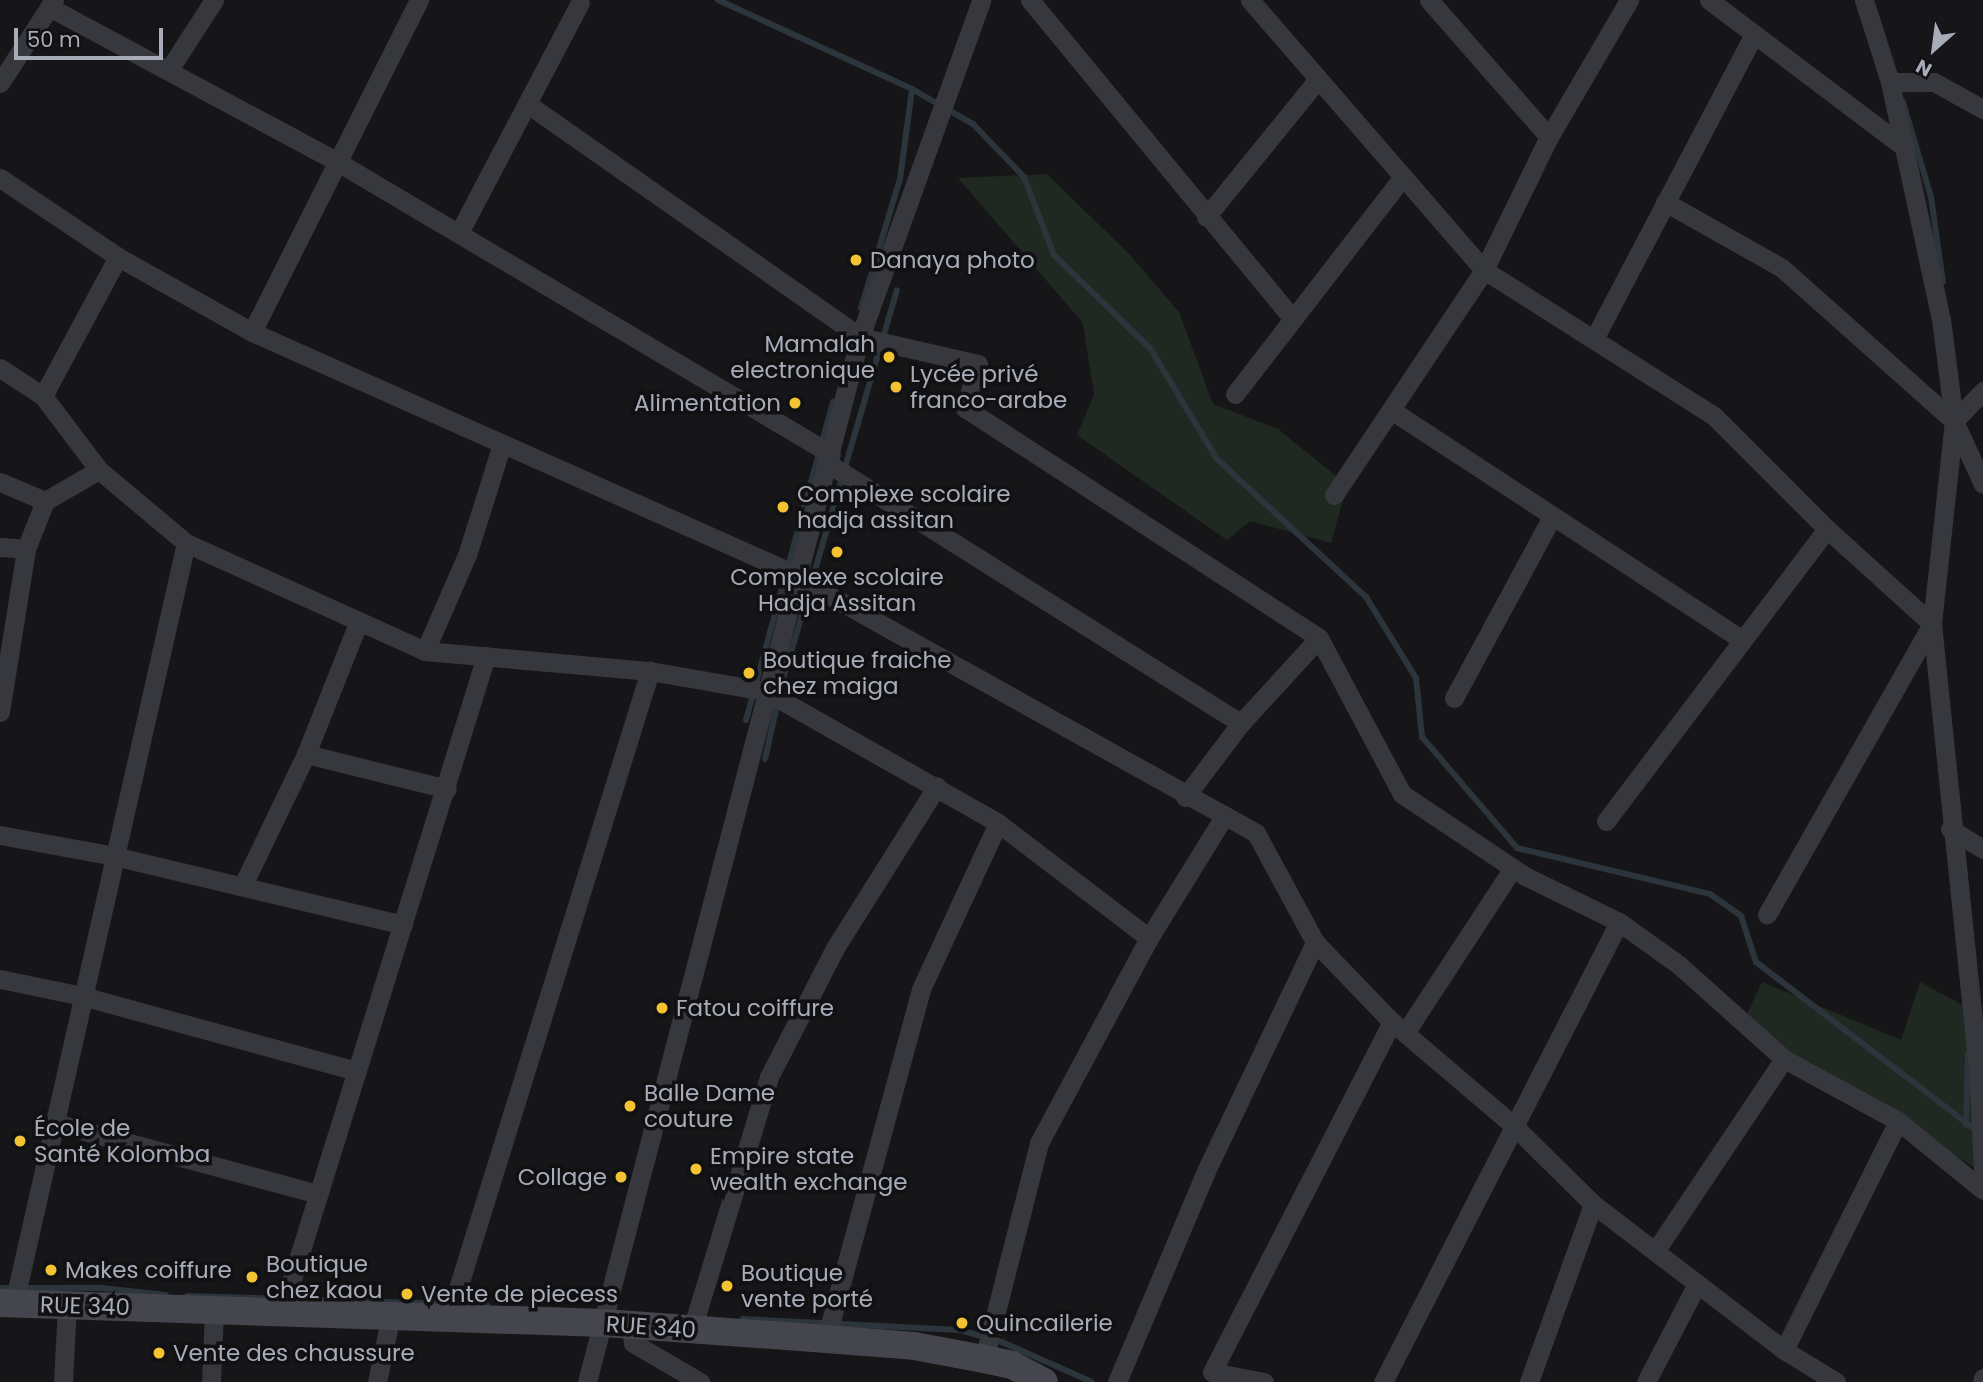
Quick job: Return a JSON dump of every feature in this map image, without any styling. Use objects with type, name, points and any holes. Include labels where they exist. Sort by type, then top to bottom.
[{"type":"street","points":[[170,68],[214,0]]},
{"type":"street","points":[[252,332],[419,0]]},
{"type":"street","points":[[587,1382],[617,1325],[765,691],[830,459],[860,337],[931,132],[981,0]]},
{"type":"street","points":[[1030,0],[1206,217],[1293,319]]},
{"type":"street","points":[[1251,0],[1484,270],[1714,416],[1826,529],[1932,624]]},
{"type":"street","points":[[1429,0],[1549,138]]},
{"type":"street","points":[[1334,495],[1484,270],[1549,138],[1629,0]]},
{"type":"street","points":[[1709,0],[1904,147]]},
{"type":"street","points":[[1864,0],[1890,82],[1941,319],[1954,421],[1932,624],[1950,829],[1978,1067],[1982,1166]]},
{"type":"street","points":[[0,83],[51,3],[336,161],[459,233],[830,459],[1241,723]]},
{"type":"street","points":[[459,233],[580,4]]},
{"type":"street","points":[[1594,339],[1754,34]]},
{"type":"street","points":[[1206,217],[1318,79]]},
{"type":"street","points":[[1890,82],[1934,82],[1983,109]]},
{"type":"street","points":[[528,105],[860,337],[978,364],[965,408],[1319,638],[1402,794],[1513,868],[1619,922],[1679,965],[1784,1059],[1898,1121],[1983,1190]]},
{"type":"street","points":[[1235,394],[1403,177]]},
{"type":"street","points":[[0,178],[118,257],[252,332],[797,577],[1185,797],[1256,833],[1315,942],[1399,1028],[1514,1126],[1593,1205],[1656,1250],[1696,1286],[1784,1350],[1836,1382]]},
{"type":"street","points":[[1665,202],[1782,268],[1954,421],[1983,484]]},
{"type":"street","points":[[43,396],[118,257]]},
{"type":"street","points":[[0,368],[43,396],[99,470],[186,543],[425,650],[650,671],[765,691],[999,823],[1149,938]]},
{"type":"street","points":[[1954,421],[1983,391]]},
{"type":"street","points":[[1391,410],[1742,640]]},
{"type":"street","points":[[425,650],[467,555],[502,444]]},
{"type":"street","points":[[0,711],[26,549],[45,501],[99,470]]},
{"type":"street","points":[[0,482],[45,501]]},
{"type":"street","points":[[1454,698],[1552,517]]},
{"type":"street","points":[[1606,821],[1826,529]]},
{"type":"street","points":[[7,1303],[55,1123],[186,543]]},
{"type":"street","points":[[0,547],[26,549]]},
{"type":"street","points":[[243,885],[306,754],[359,621]]},
{"type":"street","points":[[1768,914],[1932,624]]},
{"type":"street","points":[[1185,797],[1241,723],[1319,638]]},
{"type":"street","points":[[282,1311],[447,789],[486,656]]},
{"type":"street","points":[[449,1317],[650,671]]},
{"type":"street","points":[[306,754],[447,789]]},
{"type":"street","points":[[692,1329],[769,1077],[835,948],[937,786]]},
{"type":"street","points":[[984,1359],[1039,1143],[1149,938],[1223,818]]},
{"type":"street","points":[[826,1339],[921,989],[999,823]]},
{"type":"street","points":[[1950,829],[1983,849]]},
{"type":"street","points":[[0,835],[114,856],[403,925]]},
{"type":"street","points":[[1264,1382],[1209,1377],[1399,1028],[1513,868]]},
{"type":"street","points":[[1383,1382],[1619,922]]},
{"type":"street","points":[[1117,1382],[1206,1171],[1315,942]]},
{"type":"street","points":[[0,979],[82,996],[357,1071]]},
{"type":"street","points":[[1656,1250],[1784,1059]]},
{"type":"street","points":[[1784,1350],[1898,1121]]},
{"type":"street","points":[[55,1123],[320,1194]]},
{"type":"street","points":[[1529,1382],[1593,1205]]},
{"type":"street","points":[[1646,1382],[1696,1286]]},
{"type":"street","name":"RUE 340","points":[[7,1303],[449,1317],[692,1329],[826,1339],[914,1346],[984,1359],[1008,1374],[1044,1382]]},
{"type":"street","points":[[63,1382],[67,1305]]},
{"type":"street","points":[[211,1382],[214,1310]]},
{"type":"street","points":[[377,1382],[391,1315]]},
{"type":"street","points":[[617,1325],[633,1343],[700,1382]]},
{"type":"shaded area","points":[[1047,174],[1130,255],[1179,312],[1213,404],[1278,429],[1347,485],[1331,543],[1250,521],[1227,540],[1077,435],[1094,395],[1083,323],[958,178]]},
{"type":"shaded area","points":[[1762,982],[1901,1040],[1920,982],[1968,1008],[1983,1173],[1743,1022]]},
{"type":"waterway","points":[[718,0],[912,89],[973,124],[1024,177],[1054,255],[1150,348],[1217,459],[1366,597],[1416,678],[1422,737],[1517,848],[1710,894],[1741,916],[1756,962],[1978,1132]]},
{"type":"waterway","points":[[861,308],[900,179],[912,89]]},
{"type":"waterway","points":[[1903,102],[1931,197],[1943,282]]},
{"type":"waterway","points":[[765,759],[782,683],[897,290]]},
{"type":"waterway","points":[[746,720],[833,402]]},
{"type":"waterway","points":[[1966,1125],[1968,1054]]},
{"type":"waterway","points":[[0,1288],[101,1288],[166,1295]]},
{"type":"waterway","points":[[187,1296],[487,1305]]},
{"type":"waterway","points":[[743,1319],[960,1330],[1002,1342],[1092,1382]]},
{"type":"place","name":"Danaya photo","points":[[856,260]]},
{"type":"place","name":"Mamalah electronique","points":[[889,357]]},
{"type":"place","name":"Lycée privé franco-arabe","points":[[896,387]]},
{"type":"place","name":"Alimentation","points":[[795,403]]},
{"type":"place","name":"Complexe scolaire hadja assitan","points":[[783,507]]},
{"type":"place","name":"Complexe scolaire Hadja Assitan","points":[[837,552]]},
{"type":"place","name":"Boutique fraiche chez maiga","points":[[749,673]]},
{"type":"place","name":"Fatou coiffure","points":[[662,1008]]},
{"type":"place","name":"Balle Dame couture","points":[[630,1106]]},
{"type":"place","name":"École de Santé Kolomba","points":[[20,1141]]},
{"type":"place","name":"Empire state wealth exchange","points":[[696,1169]]},
{"type":"place","name":"Collage","points":[[621,1177]]},
{"type":"place","name":"Makes coiffure","points":[[51,1270]]},
{"type":"place","name":"Boutique chez kaou","points":[[252,1277]]},
{"type":"place","name":"Boutique vente porté","points":[[727,1286]]},
{"type":"place","name":"Vente de piecess","points":[[407,1294]]},
{"type":"place","name":"Quincailerie","points":[[962,1323]]},
{"type":"place","name":"Vente des chaussure","points":[[159,1353]]}]
